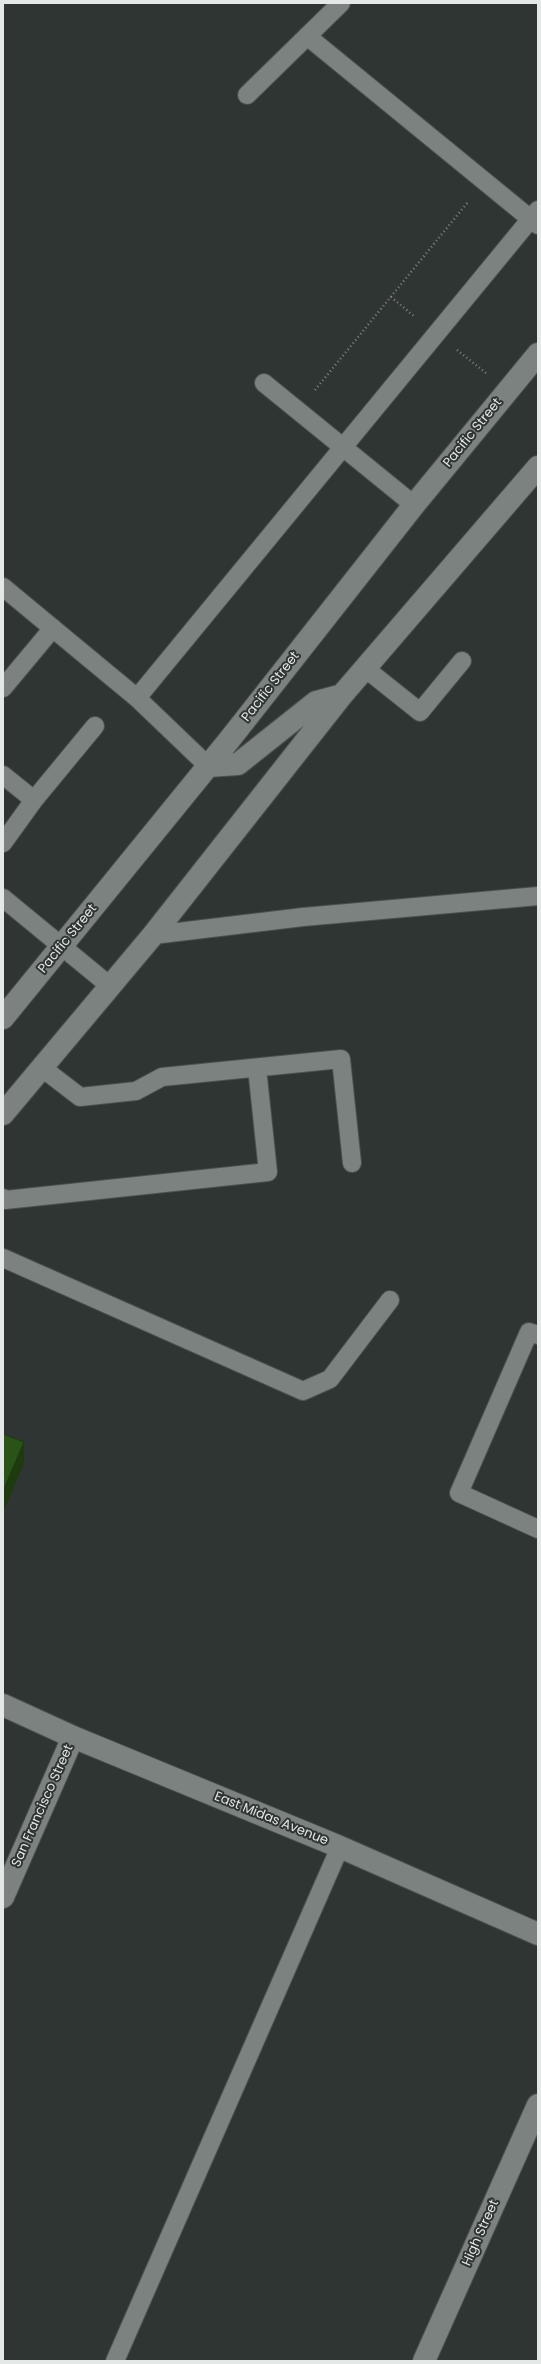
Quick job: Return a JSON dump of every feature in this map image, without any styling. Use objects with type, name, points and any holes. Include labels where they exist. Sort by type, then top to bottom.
[{"type":"main road","name":"Pacific Street","points":[[3,1018],[208,766],[414,505],[538,354]]},
{"type":"main road","points":[[3,1114],[153,935],[342,695],[366,669],[538,467]]},
{"type":"main road","points":[[208,766],[238,764],[316,702],[342,695]]},
{"type":"main road","name":"East Midas Avenue","points":[[3,1705],[73,1737],[340,1848],[538,1934]]},
{"type":"main road","name":"San Francisco Street","points":[[3,1897],[73,1737]]},
{"type":"main road","name":"High Street","points":[[424,2361],[538,2105]]},
{"type":"lane","points":[[247,95],[341,3]]},
{"type":"lane","points":[[136,698],[344,446],[536,218],[485,181],[307,36]]},
{"type":"lane","points":[[264,383],[344,446],[414,505]]},
{"type":"lane","points":[[3,587],[136,698],[208,766]]},
{"type":"lane","points":[[3,688],[53,628]]},
{"type":"lane","points":[[366,669],[420,712],[462,661]]},
{"type":"lane","points":[[3,843],[34,800],[96,726]]},
{"type":"lane","points":[[3,774],[34,800]]},
{"type":"lane","points":[[153,935],[303,917],[538,896]]},
{"type":"lane","points":[[3,898],[110,986]]},
{"type":"lane","points":[[41,1067],[80,1097],[136,1091],[162,1077],[341,1059],[352,1163]]},
{"type":"lane","points":[[3,1198],[5,1200],[268,1172],[257,1068]]},
{"type":"lane","points":[[3,1258],[303,1391],[330,1379],[390,1300]]},
{"type":"lane","points":[[538,1336],[529,1332],[459,1493],[538,1529]]},
{"type":"lane","points":[[115,2361],[340,1848]]},
{"type":"path","points":[[299,410],[485,181]]},
{"type":"path","points":[[474,364],[487,374]]},
{"type":"building","points":[[3,1434],[24,1442],[3,1491]]}]
